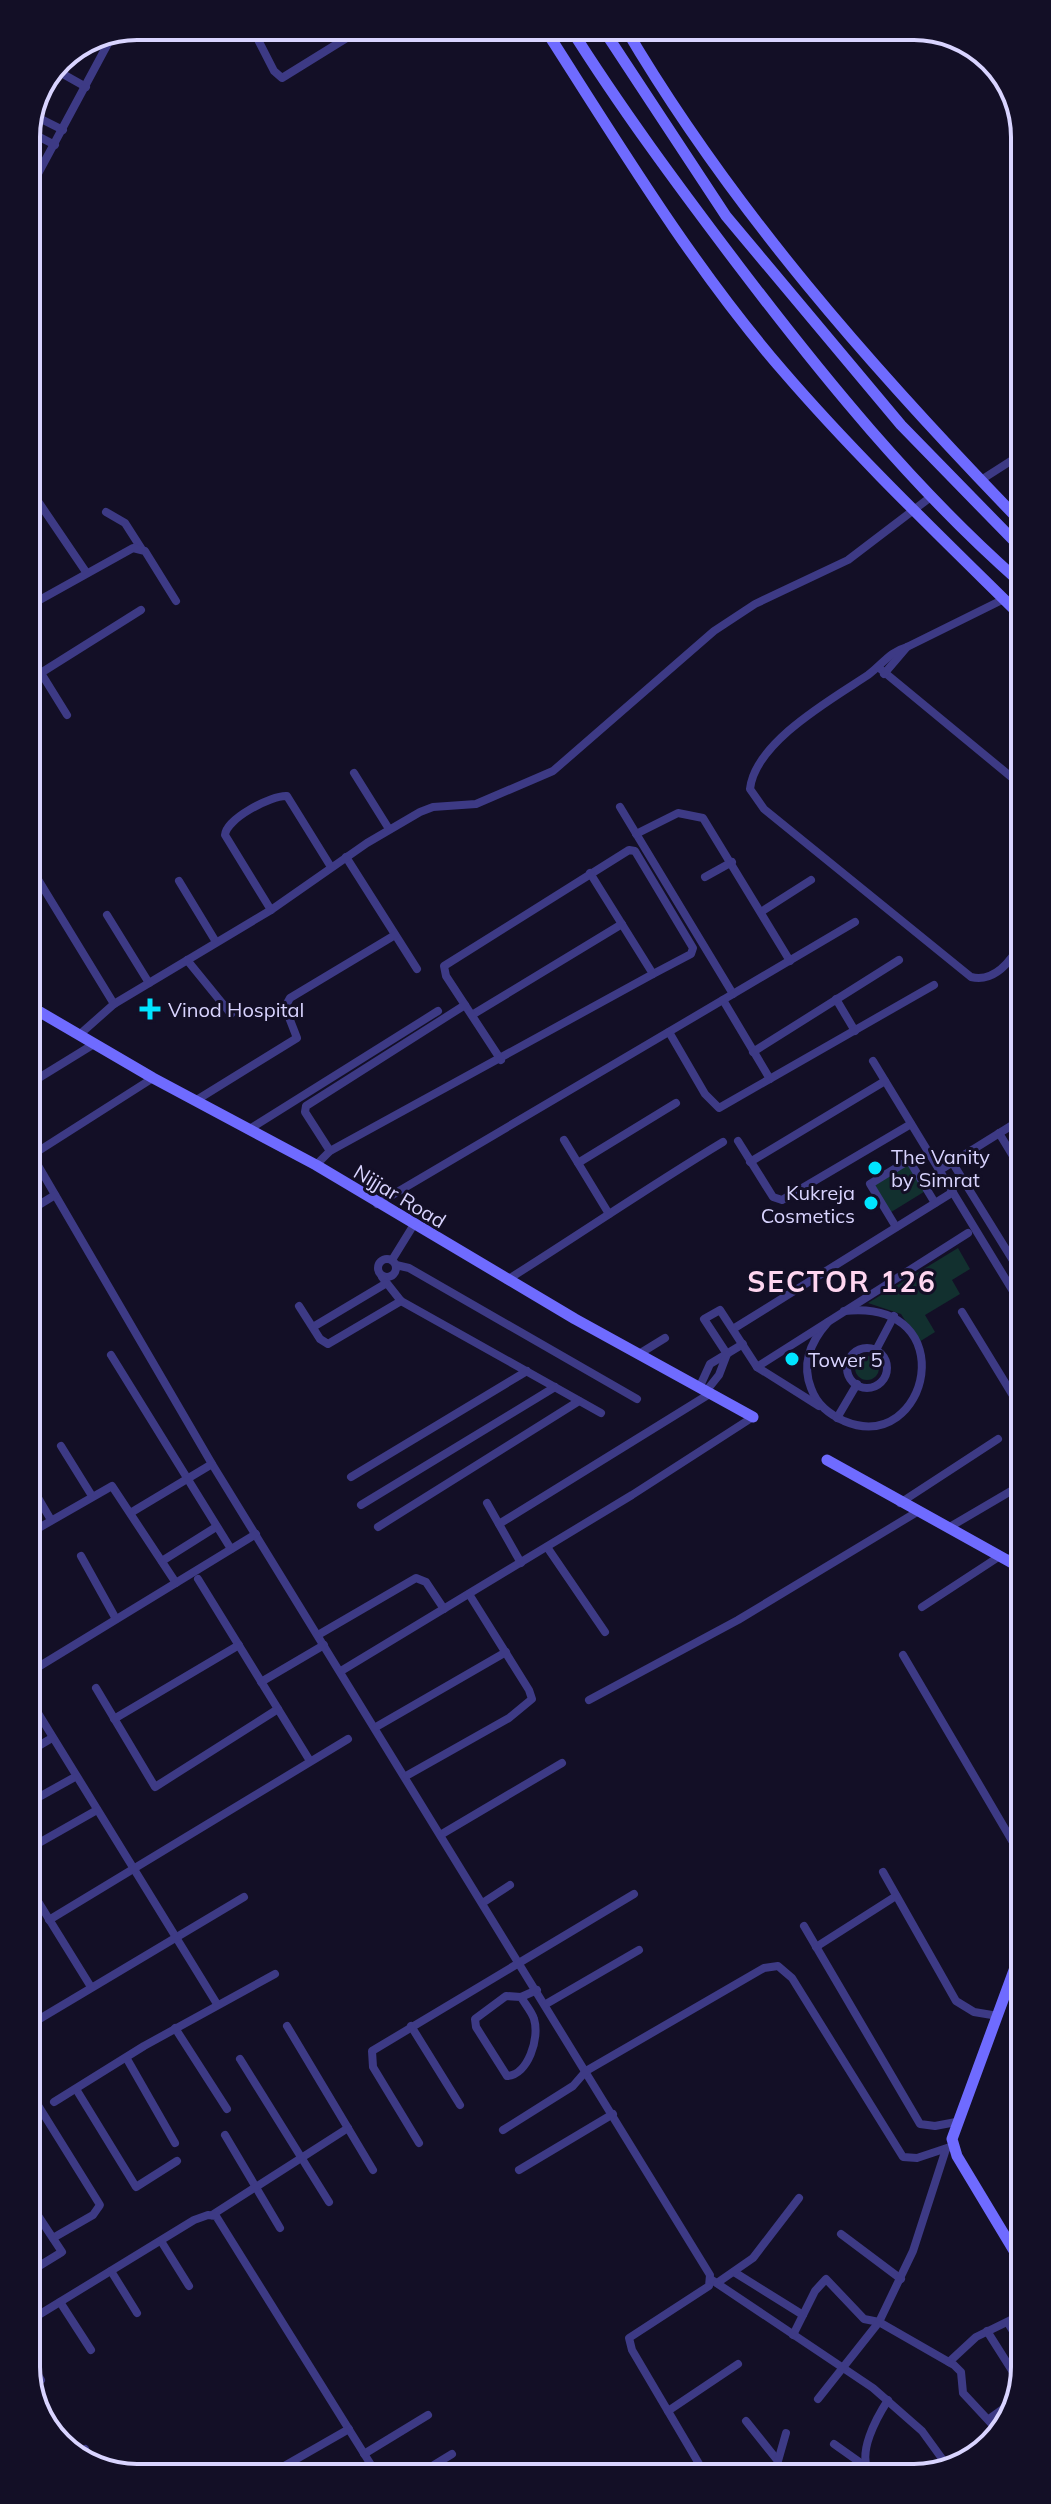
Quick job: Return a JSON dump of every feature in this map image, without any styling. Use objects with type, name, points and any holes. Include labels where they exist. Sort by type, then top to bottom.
[{"type":"street","points":[[258,40],[274,71],[282,78],[343,40]]},
{"type":"street","points":[[552,40],[683,238],[781,369],[869,464],[1011,606]]},
{"type":"street","points":[[578,40],[656,157],[820,374],[979,547],[1011,574]]},
{"type":"street","points":[[610,40],[726,216],[901,425],[1011,538]]},
{"type":"street","points":[[633,40],[690,130],[777,250],[873,366],[1011,512]]},
{"type":"street","points":[[40,171],[105,45]]},
{"type":"street","points":[[63,74],[86,87]]},
{"type":"street","points":[[42,119],[63,130]]},
{"type":"street","points":[[40,137],[55,145]]},
{"type":"street","points":[[981,480],[1011,461]]},
{"type":"street","points":[[79,1035],[114,1004],[271,910],[389,829],[433,807],[476,804],[553,771],[714,631],[755,604],[848,560],[918,510],[932,496]]},
{"type":"street","points":[[40,504],[86,572]]},
{"type":"street","points":[[106,512],[125,523],[176,601]]},
{"type":"street","points":[[40,597],[120,553],[141,548]]},
{"type":"street","points":[[1004,599],[907,647],[892,651],[881,671],[787,732],[755,773],[750,789],[753,799],[971,977],[979,978],[997,972],[1011,955]]},
{"type":"street","points":[[67,715],[41,673],[141,610]]},
{"type":"street","points":[[881,671],[1011,777]]},
{"type":"street","points":[[354,773],[389,829]]},
{"type":"street","points":[[271,910],[225,835],[229,825],[274,797],[287,796],[331,867]]},
{"type":"street","points":[[620,807],[733,994]]},
{"type":"street","points":[[636,834],[678,813],[695,814],[707,822],[790,961]]},
{"type":"street","points":[[316,1165],[330,1151],[501,1060],[691,954],[693,948],[635,851],[624,852],[448,961],[443,970],[501,1060]]},
{"type":"street","points":[[346,857],[417,969]]},
{"type":"street","points":[[705,877],[732,862]]},
{"type":"street","points":[[590,873],[653,974]]},
{"type":"street","points":[[761,912],[811,880]]},
{"type":"street","points":[[179,881],[216,942]]},
{"type":"street","points":[[40,884],[114,1004]]},
{"type":"street","points":[[107,915],[149,983]]},
{"type":"street","points":[[377,1204],[855,922]]},
{"type":"street","points":[[472,1015],[622,924]]},
{"type":"street","points":[[195,1101],[297,1038],[285,1007],[290,998],[395,935]]},
{"type":"street","points":[[187,960],[231,1014]]},
{"type":"street","points":[[753,1052],[899,960]]},
{"type":"street","points":[[669,1032],[705,1094],[716,1107],[724,1106],[934,985]]},
{"type":"street","points":[[836,999],[855,1031]]},
{"type":"street","points":[[723,1000],[770,1079]]},
{"type":"street","points":[[330,1151],[305,1112],[306,1106],[465,1005]]},
{"type":"street","points":[[248,1130],[438,1011]]},
{"type":"street","name":"Nijjar Road","points":[[40,1012],[153,1078],[316,1165],[413,1226],[753,1417]]},
{"type":"street","points":[[40,1077],[94,1044]]},
{"type":"street","points":[[873,1061],[1011,1288]]},
{"type":"street","points":[[40,1148],[153,1078]]},
{"type":"street","points":[[750,1162],[885,1081]]},
{"type":"street","points":[[578,1163],[676,1103]]},
{"type":"street","points":[[738,1141],[773,1197],[782,1200],[911,1124]]},
{"type":"street","points":[[940,1170],[1011,1126]]},
{"type":"street","points":[[999,1133],[1011,1153]]},
{"type":"street","points":[[564,1140],[609,1214]]},
{"type":"street","points":[[507,1280],[723,1142]]},
{"type":"street","points":[[896,1227],[870,1184],[909,1160],[935,1203]]},
{"type":"street","points":[[952,1162],[1011,1257]]},
{"type":"street","points":[[40,1170],[212,1464],[484,1902],[714,2282],[888,2400],[922,2431],[943,2460]]},
{"type":"street","points":[[733,1329],[953,1192]]},
{"type":"street","points":[[40,1204],[55,1195]]},
{"type":"street","points":[[313,1327],[394,1274],[394,1263],[413,1226]]},
{"type":"street","points":[[757,1367],[968,1233]]},
{"type":"street","points":[[601,1413],[401,1301],[378,1272],[379,1264],[386,1259],[409,1268],[637,1399]]},
{"type":"street","points":[[299,1306],[325,1343],[333,1343],[401,1301]]},
{"type":"street","points":[[727,1354],[704,1319],[720,1310],[757,1367],[837,1418],[868,1426],[884,1423],[899,1415],[916,1396],[924,1373],[917,1340],[894,1316],[878,1311],[844,1311]]},
{"type":"street","points":[[962,1312],[1011,1392]]},
{"type":"street","points":[[876,1350],[894,1316]]},
{"type":"street","points":[[823,1409],[808,1380],[806,1364],[810,1349],[828,1322]]},
{"type":"street","points":[[639,1354],[665,1338]]},
{"type":"street","points":[[706,1390],[707,1368],[743,1344]]},
{"type":"street","points":[[864,1348],[876,1350],[886,1360],[883,1380],[872,1387],[857,1384],[848,1371],[850,1359],[864,1348]]},
{"type":"street","points":[[499,1524],[706,1390],[719,1375],[727,1354]]},
{"type":"street","points":[[111,1355],[231,1549]]},
{"type":"street","points":[[351,1477],[527,1371]]},
{"type":"street","points":[[837,1418],[857,1384]]},
{"type":"street","points":[[361,1505],[555,1387]]},
{"type":"street","points":[[378,1527],[579,1401]]},
{"type":"street","points":[[341,1671],[547,1547],[753,1417]]},
{"type":"street","points":[[900,1503],[998,1439]]},
{"type":"street","points":[[61,1446],[92,1496]]},
{"type":"street","points":[[827,1460],[1011,1562]]},
{"type":"street","points":[[132,1512],[212,1464]]},
{"type":"street","points":[[40,1527],[112,1486],[176,1583]]},
{"type":"street","points":[[947,1529],[1011,1491]]},
{"type":"street","points":[[40,1501],[51,1520]]},
{"type":"street","points":[[487,1503],[521,1563]]},
{"type":"street","points":[[589,1700],[738,1620],[917,1512]]},
{"type":"street","points":[[162,1561],[216,1527]]},
{"type":"street","points":[[40,1662],[256,1534]]},
{"type":"street","points":[[547,1547],[605,1632]]},
{"type":"street","points":[[922,1607],[1011,1555]]},
{"type":"street","points":[[81,1556],[116,1619]]},
{"type":"street","points":[[318,1635],[416,1578],[426,1582],[444,1609]]},
{"type":"street","points":[[198,1579],[310,1761]]},
{"type":"street","points":[[406,1776],[529,1703],[529,1690],[469,1594]]},
{"type":"street","points":[[114,1719],[239,1645]]},
{"type":"street","points":[[261,1682],[324,1645]]},
{"type":"street","points":[[376,1727],[506,1652]]},
{"type":"street","points":[[903,1655],[1011,1839]]},
{"type":"street","points":[[96,1688],[155,1787],[278,1709]]},
{"type":"street","points":[[40,1717],[174,1939],[217,2004]]},
{"type":"street","points":[[40,1745],[52,1738]]},
{"type":"street","points":[[49,1920],[348,1739]]},
{"type":"street","points":[[442,1834],[562,1763]]},
{"type":"street","points":[[40,1796],[75,1777]]},
{"type":"street","points":[[40,1842],[97,1810]]},
{"type":"street","points":[[883,1872],[956,2001],[974,2012],[998,2016]]},
{"type":"street","points":[[484,1902],[510,1885]]},
{"type":"street","points":[[419,2143],[371,2056],[375,2048],[634,1894]]},
{"type":"street","points":[[816,1947],[896,1896]]},
{"type":"street","points":[[40,2018],[244,1897]]},
{"type":"street","points":[[40,1905],[91,1987]]},
{"type":"street","points":[[804,1926],[920,2124],[935,2126],[956,2122]]},
{"type":"street","points":[[546,2004],[639,1950]]},
{"type":"street","points":[[503,2130],[573,2086],[586,2071],[764,1968],[778,1966],[792,1978],[898,2152],[908,2159],[950,2147]]},
{"type":"street","points":[[54,2102],[175,2028],[275,1974]]},
{"type":"street","points":[[818,2399],[845,2369],[879,2322],[901,2279],[950,2147],[956,2122],[1011,1980]]},
{"type":"street","points":[[521,1997],[534,2018],[535,2043],[518,2073],[507,2076],[476,2027],[475,2019],[506,1996],[521,1997],[537,1990]]},
{"type":"street","points":[[287,2026],[373,2170]]},
{"type":"street","points":[[411,2026],[460,2105]]},
{"type":"street","points":[[175,2028],[227,2109]]},
{"type":"street","points":[[127,2059],[175,2143]]},
{"type":"street","points":[[240,2059],[329,2202]]},
{"type":"street","points":[[76,2089],[136,2187],[177,2161]]},
{"type":"street","points":[[40,2108],[100,2205],[93,2215],[53,2238]]},
{"type":"street","points":[[519,2170],[613,2114]]},
{"type":"street","points":[[40,2314],[204,2216],[212,2215],[348,2128]]},
{"type":"street","points":[[225,2135],[280,2228]]},
{"type":"street","points":[[950,2147],[1011,2246]]},
{"type":"street","points":[[699,2464],[632,2350],[629,2338],[734,2272],[764,2246],[799,2198]]},
{"type":"street","points":[[212,2215],[228,2231],[370,2464]]},
{"type":"street","points":[[40,2218],[62,2252],[40,2265]]},
{"type":"street","points":[[841,2234],[901,2279]]},
{"type":"street","points":[[161,2241],[189,2286]]},
{"type":"street","points":[[111,2271],[137,2313]]},
{"type":"street","points":[[734,2272],[803,2315]]},
{"type":"street","points":[[793,2335],[826,2279],[831,2281],[864,2319],[879,2322],[961,2372],[963,2393],[993,2424]]},
{"type":"street","points":[[60,2302],[91,2350]]},
{"type":"street","points":[[949,2362],[987,2331],[1011,2321]]},
{"type":"street","points":[[1008,2323],[1011,2328]]},
{"type":"street","points":[[987,2331],[1011,2369]]},
{"type":"street","points":[[668,2411],[738,2364]]},
{"type":"street","points":[[868,2464],[875,2424],[888,2400]]},
{"type":"street","points":[[989,2419],[1001,2411]]},
{"type":"street","points":[[364,2454],[428,2415]]},
{"type":"street","points":[[746,2421],[778,2461]]},
{"type":"street","points":[[288,2464],[349,2429]]},
{"type":"street","points":[[778,2464],[786,2433]]},
{"type":"street","points":[[834,2444],[860,2464]]},
{"type":"street","points":[[436,2464],[452,2454]]},
{"type":"green space","points":[[909,1160],[927,1190],[888,1214],[870,1184]]},
{"type":"green space","points":[[958,1248],[970,1269],[952,1280],[960,1294],[925,1315],[935,1332],[919,1342],[901,1314],[868,1303]]},
{"type":"green space","points":[[867,1356],[875,1360],[879,1368],[875,1376],[867,1380],[859,1376],[855,1368],[859,1360]]},
{"type":"place","name":"Vinod Hospital","points":[[150,1009]]},
{"type":"place","name":"The Vanity by Simrat","points":[[875,1168]]},
{"type":"place","name":"Kukreja Cosmetics","points":[[871,1203]]},
{"type":"place","name":"Tower 5","points":[[792,1359]]},
{"type":"district","name":"SECTOR 126","points":[[842,1281]]}]
